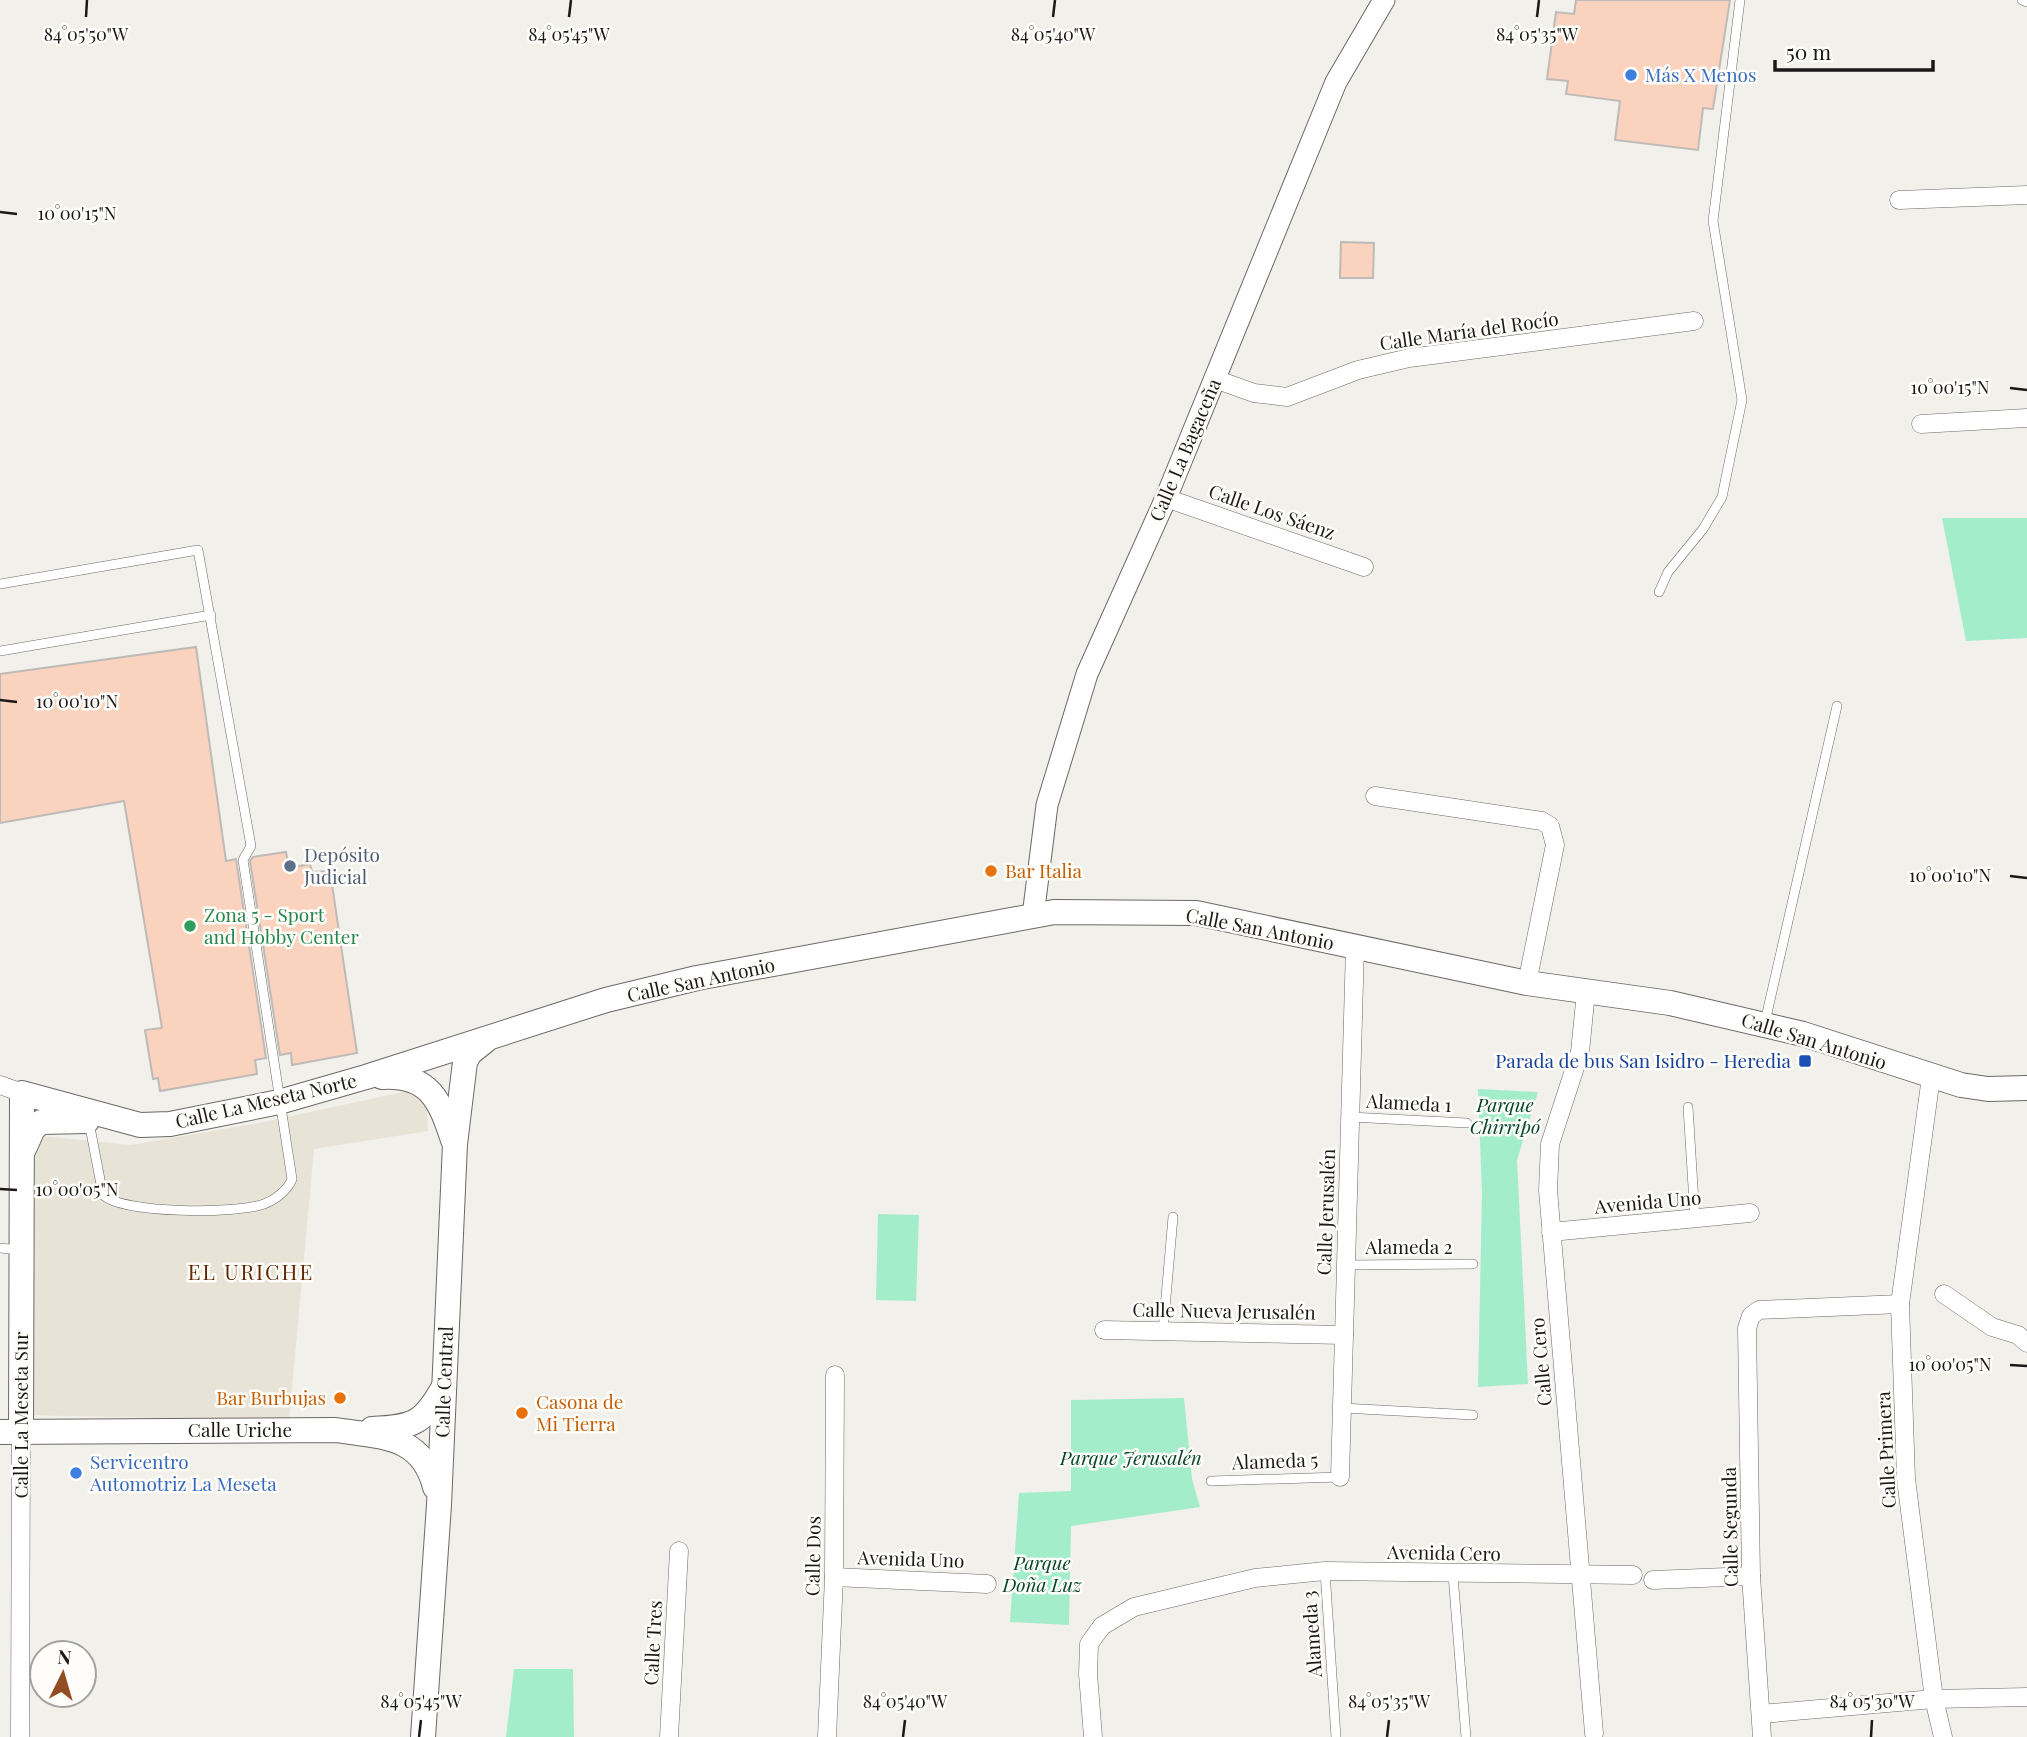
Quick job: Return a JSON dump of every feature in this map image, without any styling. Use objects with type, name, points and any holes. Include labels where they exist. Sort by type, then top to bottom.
[{"type":"main road","name":"Calle San Antonio","points":[[490,1038],[606,999],[697,978],[1054,912],[1196,913],[1527,984],[1670,1003],[1764,1024],[1931,1077],[1988,1089],[2027,1088]]},
{"type":"main road","name":"Calle La Meseta Norte","points":[[11,1089],[140,1125],[170,1124],[279,1102],[490,1038]]},
{"type":"main road","name":"Calle Central","points":[[423,1737],[439,1505],[455,1144],[465,1062],[470,1053],[490,1038]]},
{"type":"main road","points":[[366,1077],[405,1077],[428,1089],[441,1109],[455,1144]]},
{"type":"main road","name":"Calle La Meseta Sur","points":[[10,1432],[20,1398],[11,1249],[23,1149],[11,1089]]},
{"type":"main road","points":[[23,1149],[33,1129],[41,1122],[89,1121],[140,1125]]},
{"type":"main road","points":[[336,1430],[376,1429],[422,1419],[430,1412],[443,1387]]},
{"type":"main road","points":[[20,1398],[27,1418],[58,1430]]},
{"type":"main road","name":"Calle Uriche","points":[[10,1432],[336,1430],[382,1437],[418,1451],[430,1467],[439,1505]]},
{"type":"street","name":"Calle La Bagaceña","points":[[1032,916],[1047,805],[1087,674],[1166,498],[1336,82],[1384,0]]},
{"type":"street","points":[[1899,200],[2027,195]]},
{"type":"street","name":"Calle María del Rocío","points":[[1215,379],[1254,393],[1287,397],[1358,370],[1409,358],[1694,321]]},
{"type":"street","points":[[1921,424],[2027,418]]},
{"type":"street","name":"Calle Los Sáenz","points":[[1166,498],[1364,567]]},
{"type":"street","points":[[1375,796],[1542,821],[1550,826],[1555,845],[1527,984]]},
{"type":"street","name":"Calle Jerusalén","points":[[1340,1477],[1354,947]]},
{"type":"street","name":"Calle Cero","points":[[1587,992],[1580,1052],[1549,1144],[1550,1232],[1594,1733]]},
{"type":"street","name":"Calle Primera","points":[[1931,1077],[1900,1304],[1906,1479],[1934,1699],[1943,1737]]},
{"type":"street","name":"Avenida Uno","points":[[1550,1232],[1750,1213]]},
{"type":"street","points":[[1944,1294],[1992,1327],[2018,1335],[2027,1343]]},
{"type":"street","name":"Calle Segunda","points":[[1762,1737],[1751,1576],[1747,1328],[1751,1315],[1759,1310],[1900,1304]]},
{"type":"street","name":"Calle Nueva Jerusalén","points":[[1104,1330],[1344,1335]]},
{"type":"street","name":"Calle Dos","points":[[827,1737],[834,1577],[835,1375]]},
{"type":"street","name":"Calle La Meseta Sur","points":[[10,1432],[20,1737]]},
{"type":"street","name":"Calle Tres","points":[[668,1737],[679,1551]]},
{"type":"street","name":"Avenida Cero","points":[[1093,1737],[1087,1657],[1093,1636],[1109,1621],[1134,1607],[1255,1578],[1325,1572],[1633,1576]]},
{"type":"street","points":[[1653,1580],[1751,1576]]},
{"type":"street","name":"Avenida Uno","points":[[834,1577],[987,1584]]},
{"type":"street","points":[[1761,1714],[1934,1699],[2027,1697]]},
{"type":"lane","points":[[1659,592],[1668,572],[1703,529],[1722,497],[1742,400],[1713,221],[1740,0]]},
{"type":"lane","points":[[2022,0],[2027,2]]},
{"type":"lane","points":[[0,584],[198,550],[251,846],[243,860],[292,1179],[289,1188],[264,1204],[235,1208],[167,1209],[124,1206],[103,1195],[89,1121]]},
{"type":"lane","points":[[0,651],[211,615]]},
{"type":"lane","points":[[1764,1024],[1837,706]]},
{"type":"lane","points":[[1688,1107],[1695,1219]]},
{"type":"lane","name":"Alameda 1","points":[[1350,1117],[1467,1123]]},
{"type":"lane","points":[[1163,1331],[1173,1217]]},
{"type":"lane","name":"Alameda 2","points":[[1346,1265],[1473,1264]]},
{"type":"lane","points":[[1342,1408],[1473,1415]]},
{"type":"lane","name":"Alameda 5","points":[[1211,1481],[1340,1477]]},
{"type":"lane","name":"Alameda 3","points":[[1325,1572],[1336,1737]]},
{"type":"lane","points":[[1453,1575],[1466,1737]]},
{"type":"shaded area","points":[[412,1090],[427,1103],[428,1131],[314,1149],[289,1421],[29,1415],[31,1144],[41,1136],[131,1145],[264,1122]]},
{"type":"green space","points":[[1942,518],[2027,518],[2027,638],[1966,641]]},
{"type":"green space","name":"Parque Chirripó","points":[[1478,1089],[1538,1092],[1517,1160],[1528,1384],[1478,1387],[1482,1193]]},
{"type":"green space","points":[[878,1214],[919,1215],[916,1301],[876,1300]]},
{"type":"green space","name":"Parque Jerusalén","points":[[1184,1398],[1192,1479],[1200,1507],[1071,1526],[1069,1625],[1010,1622],[1019,1493],[1071,1491],[1071,1400]]},
{"type":"green space","points":[[514,1669],[573,1669],[574,1737],[506,1737]]},
{"type":"building","name":"Más X Menos","points":[[1576,0],[1730,0],[1713,109],[1703,108],[1698,150],[1615,140],[1620,101],[1566,94],[1568,81],[1547,79],[1556,12],[1574,14]]},
{"type":"building","points":[[1341,242],[1374,243],[1373,278],[1340,278]]},
{"type":"building","name":"Zona 5 - Sport and Hobby Center","points":[[196,647],[226,861],[236,859],[266,1058],[255,1060],[257,1074],[160,1091],[158,1078],[153,1079],[145,1030],[162,1028],[124,801],[0,823],[0,674]]},
{"type":"building","points":[[286,852],[289,868],[310,864],[312,872],[330,871],[357,1053],[292,1065],[291,1053],[280,1055],[250,861],[253,857]]},
{"type":"place","name":"Más X Menos","points":[[1631,75]]},
{"type":"place","name":"Depósito Judicial","points":[[290,866]]},
{"type":"place","name":"Bar Italia","points":[[991,871]]},
{"type":"place","name":"Zona 5 - Sport and Hobby Center","points":[[190,926]]},
{"type":"place","name":"Parada de bus San Isidro - Heredia","points":[[1805,1061]]},
{"type":"place","name":"Bar Burbujas","points":[[340,1398]]},
{"type":"place","name":"Casona de Mi Tierra","points":[[522,1413]]},
{"type":"place","name":"Servicentro Automotriz La Meseta","points":[[76,1473]]},
{"type":"district","name":"EL URICHE","points":[[251,1273]]},
{"type":"park label","name":"Parque Doña Luz","points":[[1042,1574]]}]
